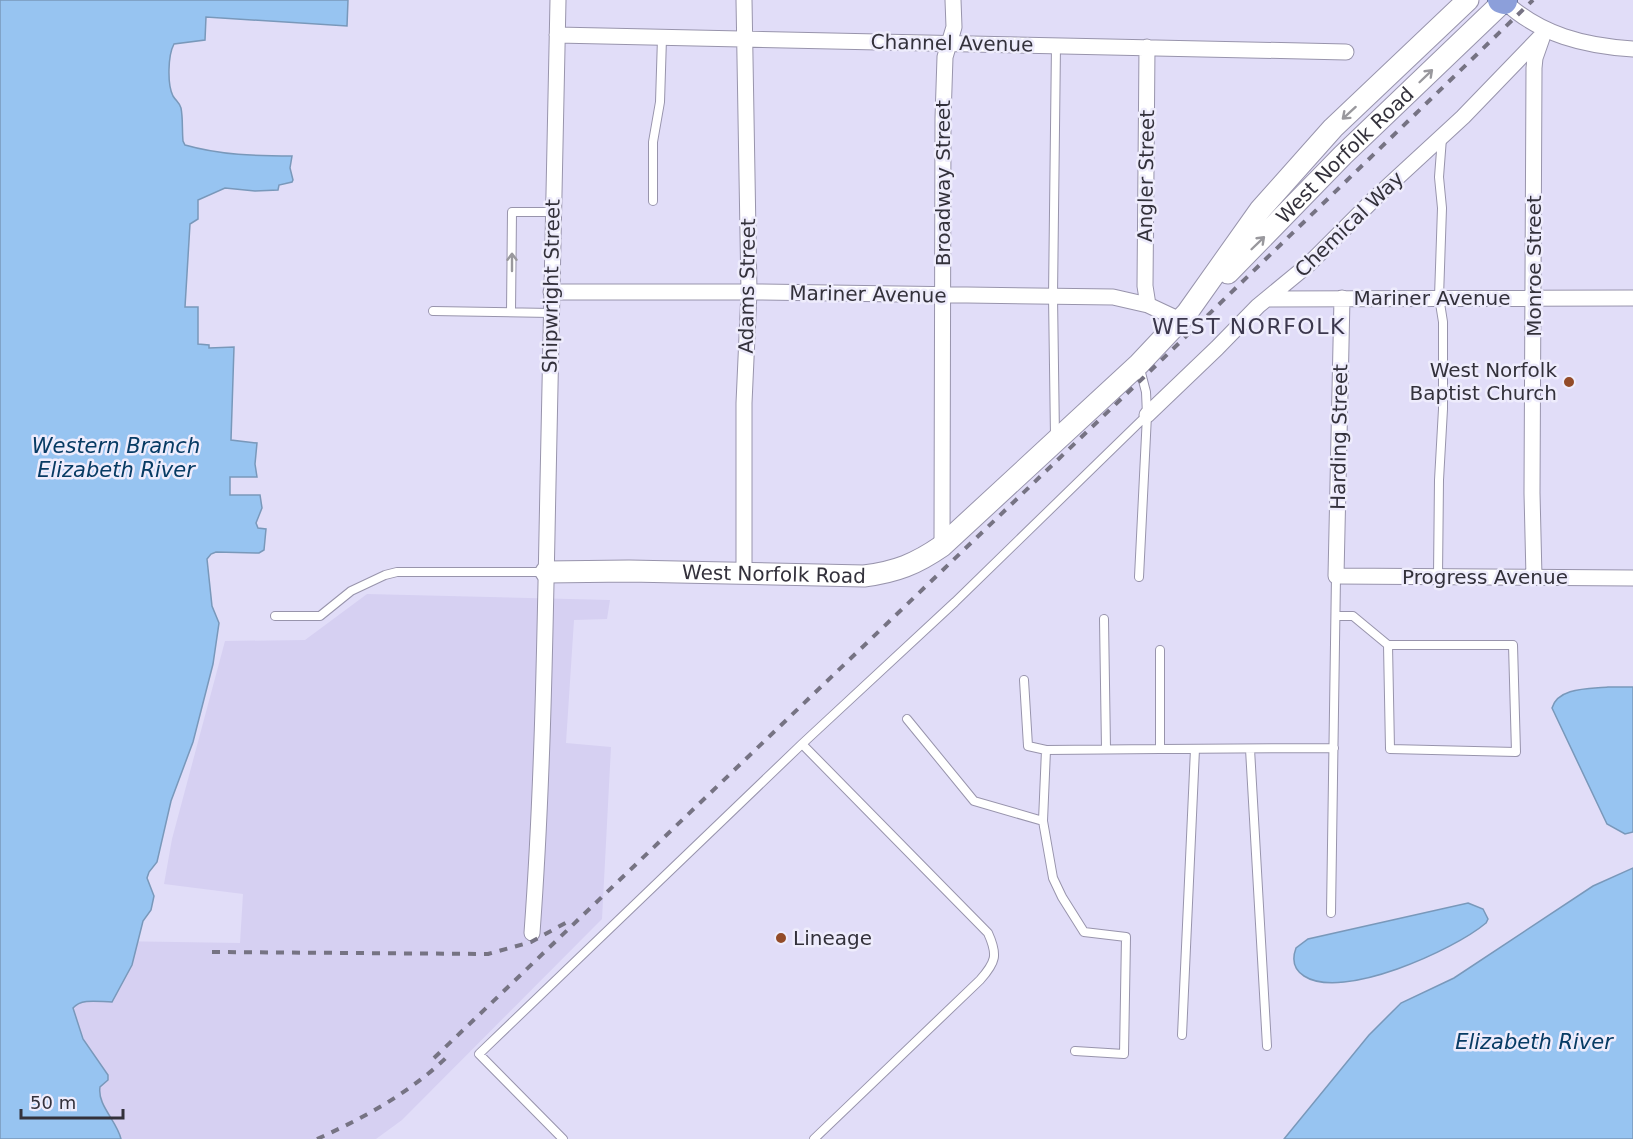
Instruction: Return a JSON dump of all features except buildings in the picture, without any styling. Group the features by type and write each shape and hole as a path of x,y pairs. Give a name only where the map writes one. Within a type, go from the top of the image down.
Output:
{"street":[{"name":"Shipwright Street","path":"532,933 537,858 546,572 558,0"},
{"name":"Adams Street","path":"744,0 749,292 744,403 744,573"},
{"name":"Broadway Street","path":"942,546 943,118 945,57 954,27 953,0"},
{"name":"West Norfolk Road","path":"1184,317 1260,210 1333,128 1468,0"},
{"name":"West Norfolk Road","path":"546,572 629,571 864,576 889,573 910,566 942,546 1139,364 1343,155 1503,0"},
{"path":"1503,0 1518,14 1547,30 1598,46 1633,49"},
{"name":"Chemical Way","path":"1147,415 1267,299 1309,264 1373,200 1442,137 1547,30"},
{"name":"Monroe Street","path":"1534,577 1532,482 1534,68 1539,44 1547,30"},
{"name":"Channel Avenue","path":"557,35 1346,52"},
{"name":"Angler Street","path":"1147,47 1145,286 1148,305"},
{"name":"Mariner Avenue","path":"551,292 1113,297 1184,317"},
{"name":"Harding Street","path":"1336,576 1342,298"},
{"name":"Mariner Avenue","path":"1267,299 1633,298"},
{"name":"Progress Avenue","path":"1336,576 1633,578"}],"lane":[{"path":"653,201 653,142 660,102 662,38"},
{"path":"1055,442 1053,296 1056,45"},
{"path":"1438,576 1439,480 1443,409 1443,322 1439,297 1442,208 1439,177 1442,137"},
{"path":"512,312 512,212 552,212"},
{"path":"433,310 551,313"},
{"path":"1139,364 1146,392 1147,415 1139,577"},
{"path":"563,1139 479,1054 802,744 955,602 1147,415"},
{"name":"West Norfolk Road","path":"275,616 320,616 351,591 385,574 397,572 546,572"},
{"path":"1331,913 1336,576"},
{"path":"1336,616 1353,616 1388,645 1513,645 1516,752 1390,749 1388,645"},
{"path":"1104,619 1106,749"},
{"path":"1160,650 1160,749"},
{"path":"1024,680 1028,746 1046,750 1334,748"},
{"path":"907,719 974,801 1043,820"},
{"path":"802,744 988,933 995,957 990,969 980,980 814,1139"},
{"path":"1182,1035 1195,748"},
{"path":"1250,748 1267,1046"},
{"path":"1046,750 1043,820 1053,878 1084,932 1126,937 1124,1054 1075,1051"}],"shaded area":[{"path":"367,594 610,600 607,619 574,620 566,743 611,747 602,919 402,1120 376,1139 0,1139 47,940 240,943 243,894 164,884 172,839 225,641 305,640"}],"water":[{"name":"Western Branch Elizabeth River","path":"0,0 348,0 347,26 206,17 205,40 174,44 170,55 171,91 181,108 185,145 225,153 292,156 290,168 293,180 279,185 278,190 255,191 225,188 198,200 198,219 190,224 185,307 198,307 198,344 209,345 209,348 234,347 231,440 257,443 255,464 257,477 230,477 230,495 260,495 262,508 256,523 258,528 266,529 264,550 259,553 216,552 207,559 212,606 219,623 213,664 193,742 171,801 157,862 147,878 154,896 151,910 143,921 132,965 112,1002 86,1002 73,1008 83,1039 108,1075 108,1080 100,1087 101,1100 121,1139 0,1139"},
{"path":"1633,687 1633,832 1625,834 1607,824 1552,708 1561,696 1576,690"},
{"name":"Elizabeth River","path":"1633,868 1633,1139 1284,1139 1369,1035 1401,1003 1454,978 1593,886"},
{"path":"1468,903 1483,909 1488,919 1486,923 1449,946 1397,969 1344,982 1321,982 1304,976 1296,967 1294,956 1296,948 1308,939"}],"railway":[{"path":"434,1058 1143,378 1533,0"},
{"path":"212,952 488,954 531,942 569,921"},
{"path":"317,1139 403,1093 448,1056"}],"place":[{"name":"West Norfolk Baptist Church","path":"1569,382"},
{"name":"Lineage","path":"781,938"}],"district":[{"name":"WEST NORFOLK","path":"1249,326"}]}
